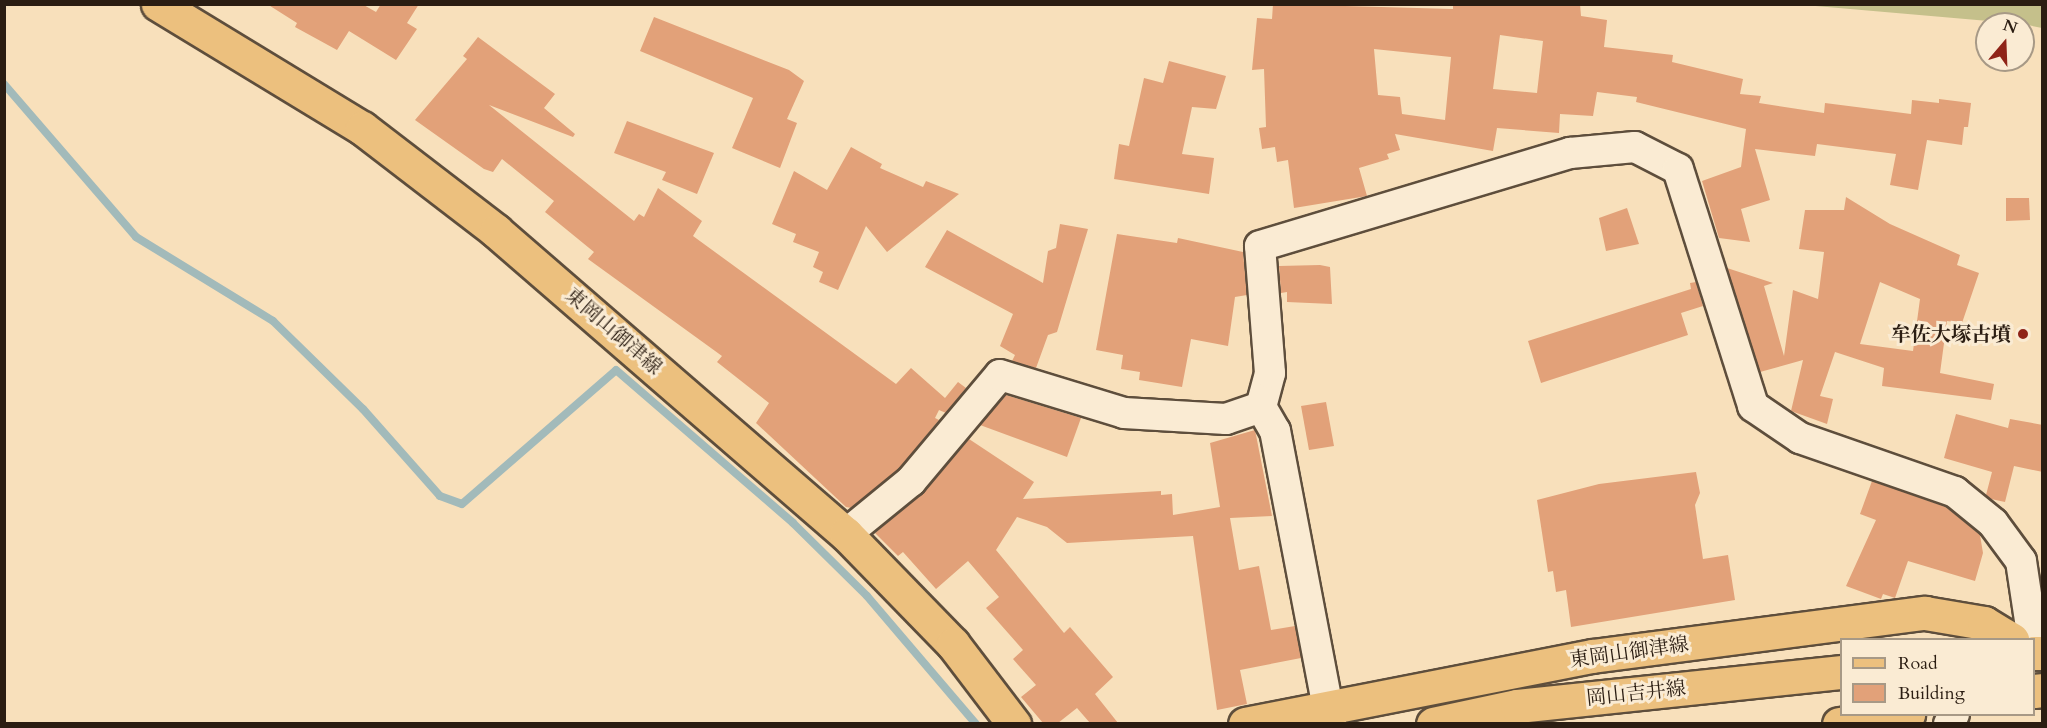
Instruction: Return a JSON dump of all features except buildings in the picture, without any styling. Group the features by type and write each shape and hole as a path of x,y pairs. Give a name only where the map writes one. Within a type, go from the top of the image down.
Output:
{"main road":[{"name":"東岡山御津線","path":"158,4 362,128 496,231 846,534 953,644 1014,723"},
{"name":"東岡山御津線","path":"1245,723 1329,715 1592,656 1925,613 1984,623 2013,638"},
{"name":"岡山吉井線","path":"1433,723 1517,706 1840,672"},
{"path":"1839,723 1893,716"}],"street":[{"path":"1329,715 1275,431 1261,407 1270,373 1260,246 1570,153 1635,147 1678,169 1753,406 1800,438 1955,492 1994,523 2020,561 2031,638"},
{"path":"846,534 911,481 1000,375 1124,414 1226,418 1261,407"}],"shaded area":[{"path":"1804,5 2042,5 2042,28 2035,27 2035,12 1975,12 1975,20"}],"waterway":[{"path":"4,84 136,237 273,321 363,409 440,496 462,504 616,370 793,523 867,596 976,724"}],"place":[{"name":"牟佐大塚古墳","path":"2023,334"}]}
